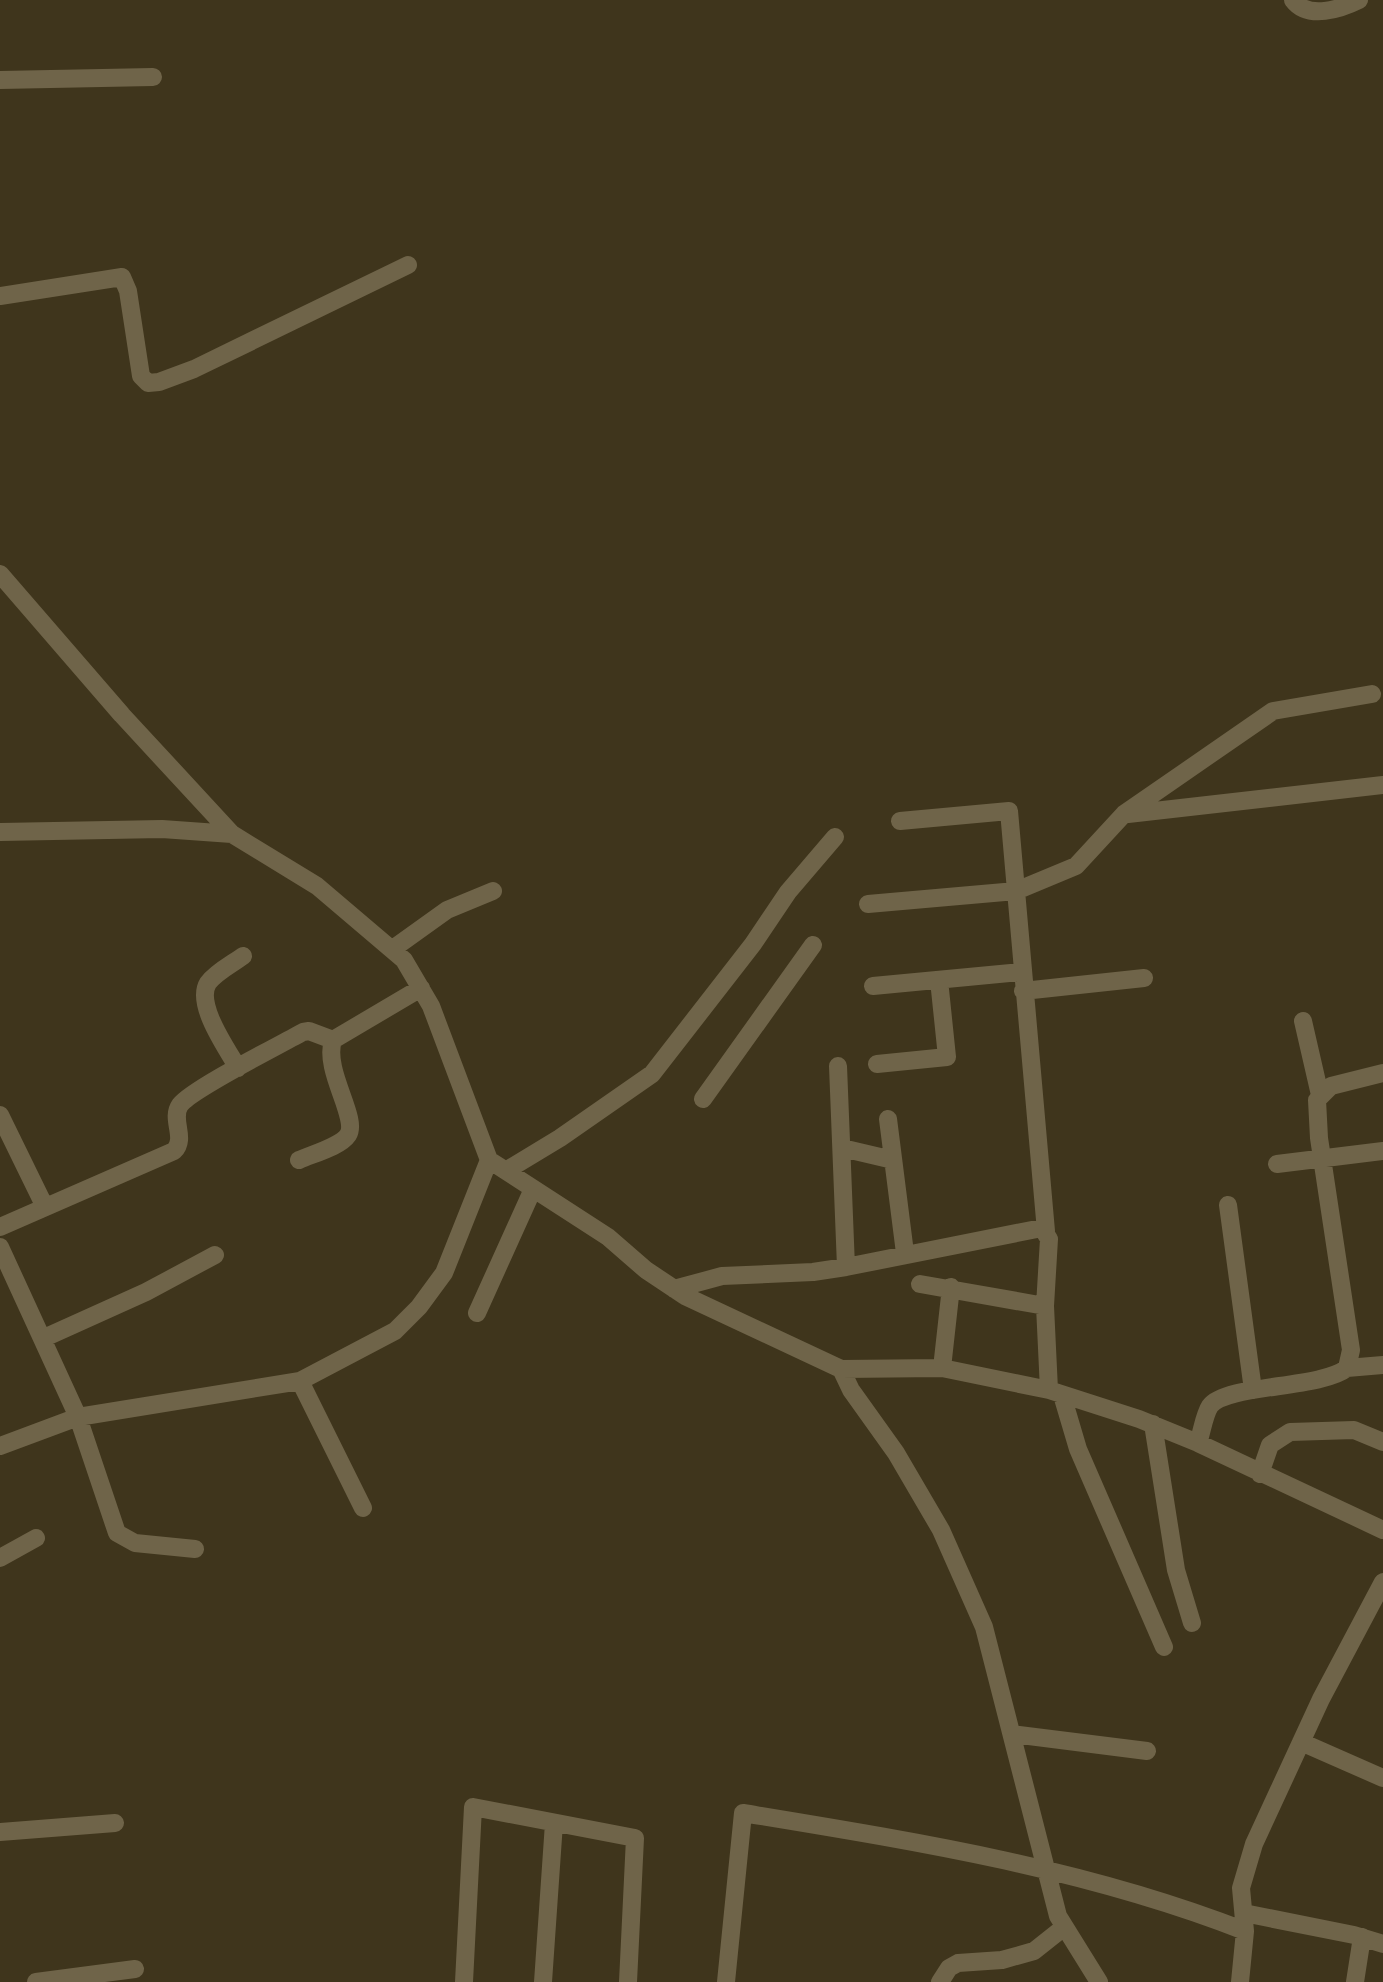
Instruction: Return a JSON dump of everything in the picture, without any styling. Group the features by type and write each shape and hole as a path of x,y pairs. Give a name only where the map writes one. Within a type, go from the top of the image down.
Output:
{"street":[{"path":"1293,0 1297,5 1314,10 1333,10 1359,0"},
{"path":"0,80 152,77"},
{"path":"0,296 111,276 122,277 128,291 141,376 148,383 159,382 194,369 408,265"},
{"path":"0,574 121,715 232,834 317,886 394,948 431,1006 489,1160 608,1237 674,1289 841,1369 942,1368 1056,1392 1153,1424 1260,1474 1381,1522"},
{"path":"868,904 1016,891 1076,866 1124,814 1273,711 1372,694"},
{"path":"1124,814 1383,785"},
{"path":"900,821 1009,811 1049,1272 1045,1306 1056,1392 1164,1647"},
{"path":"0,832 162,829 232,834"},
{"path":"507,1170 570,1131 652,1074 753,944 788,892 835,837"},
{"path":"394,948 447,910 493,891"},
{"path":"703,1099 813,945"},
{"path":"238,1068 209,1015 205,990 210,980 243,956"},
{"path":"873,986 939,980 1144,978"},
{"path":"877,1064 947,1057 939,980"},
{"path":"333,1040 421,988"},
{"path":"1303,1021 1320,1095 1317,1105 1323,1160 1351,1350 1347,1368"},
{"path":"0,1227 44,1205 174,1151 180,1139 177,1116 183,1102 238,1068 303,1032 309,1031 333,1040"},
{"path":"299,1160 348,1136 348,1113 330,1062 333,1040"},
{"path":"838,1066 846,1267"},
{"path":"1320,1095 1331,1086 1383,1073"},
{"path":"0,1115 44,1205"},
{"path":"888,1119 905,1254"},
{"path":"842,1148 893,1160"},
{"path":"1277,1164 1383,1151"},
{"path":"0,1446 78,1417 300,1381 395,1331 419,1307 444,1273 477,1184 489,1160"},
{"path":"477,1313 533,1189"},
{"path":"1228,1205 1253,1390"},
{"path":"674,1289 722,1276 813,1272 1038,1228 1046,1231"},
{"path":"0,1247 78,1417 117,1533 135,1543 195,1549"},
{"path":"44,1338 146,1292 215,1255"},
{"path":"919,1284 951,1287 1045,1306"},
{"path":"942,1368 951,1287"},
{"path":"1198,1443 1212,1404 1253,1390 1327,1378 1347,1368 1383,1364"},
{"path":"841,1369 851,1390 896,1452 941,1530 984,1627 1044,1868 1063,1928 1099,1982"},
{"path":"300,1381 363,1508"},
{"path":"1153,1424 1176,1570 1192,1623"},
{"path":"1260,1474 1270,1446 1290,1432 1354,1430 1383,1442"},
{"path":"0,1558 36,1538"},
{"path":"1240,1982 1244,1922 1241,1888 1254,1844 1301,1742 1383,1582"},
{"path":"1012,1734 1147,1751"},
{"path":"1301,1742 1383,1778"},
{"path":"464,1982 473,1807 635,1838 628,1982"},
{"path":"726,1982 743,1813 937,1845 1044,1868 1197,1912 1244,1922 1362,1937 1383,1944"},
{"path":"0,1832 115,1823"},
{"path":"543,1982 554,1823"},
{"path":"940,1982 949,1968 958,1963 1002,1960 1034,1951 1063,1928"},
{"path":"1355,1982 1362,1937"},
{"path":"36,1982 135,1969"}]}
